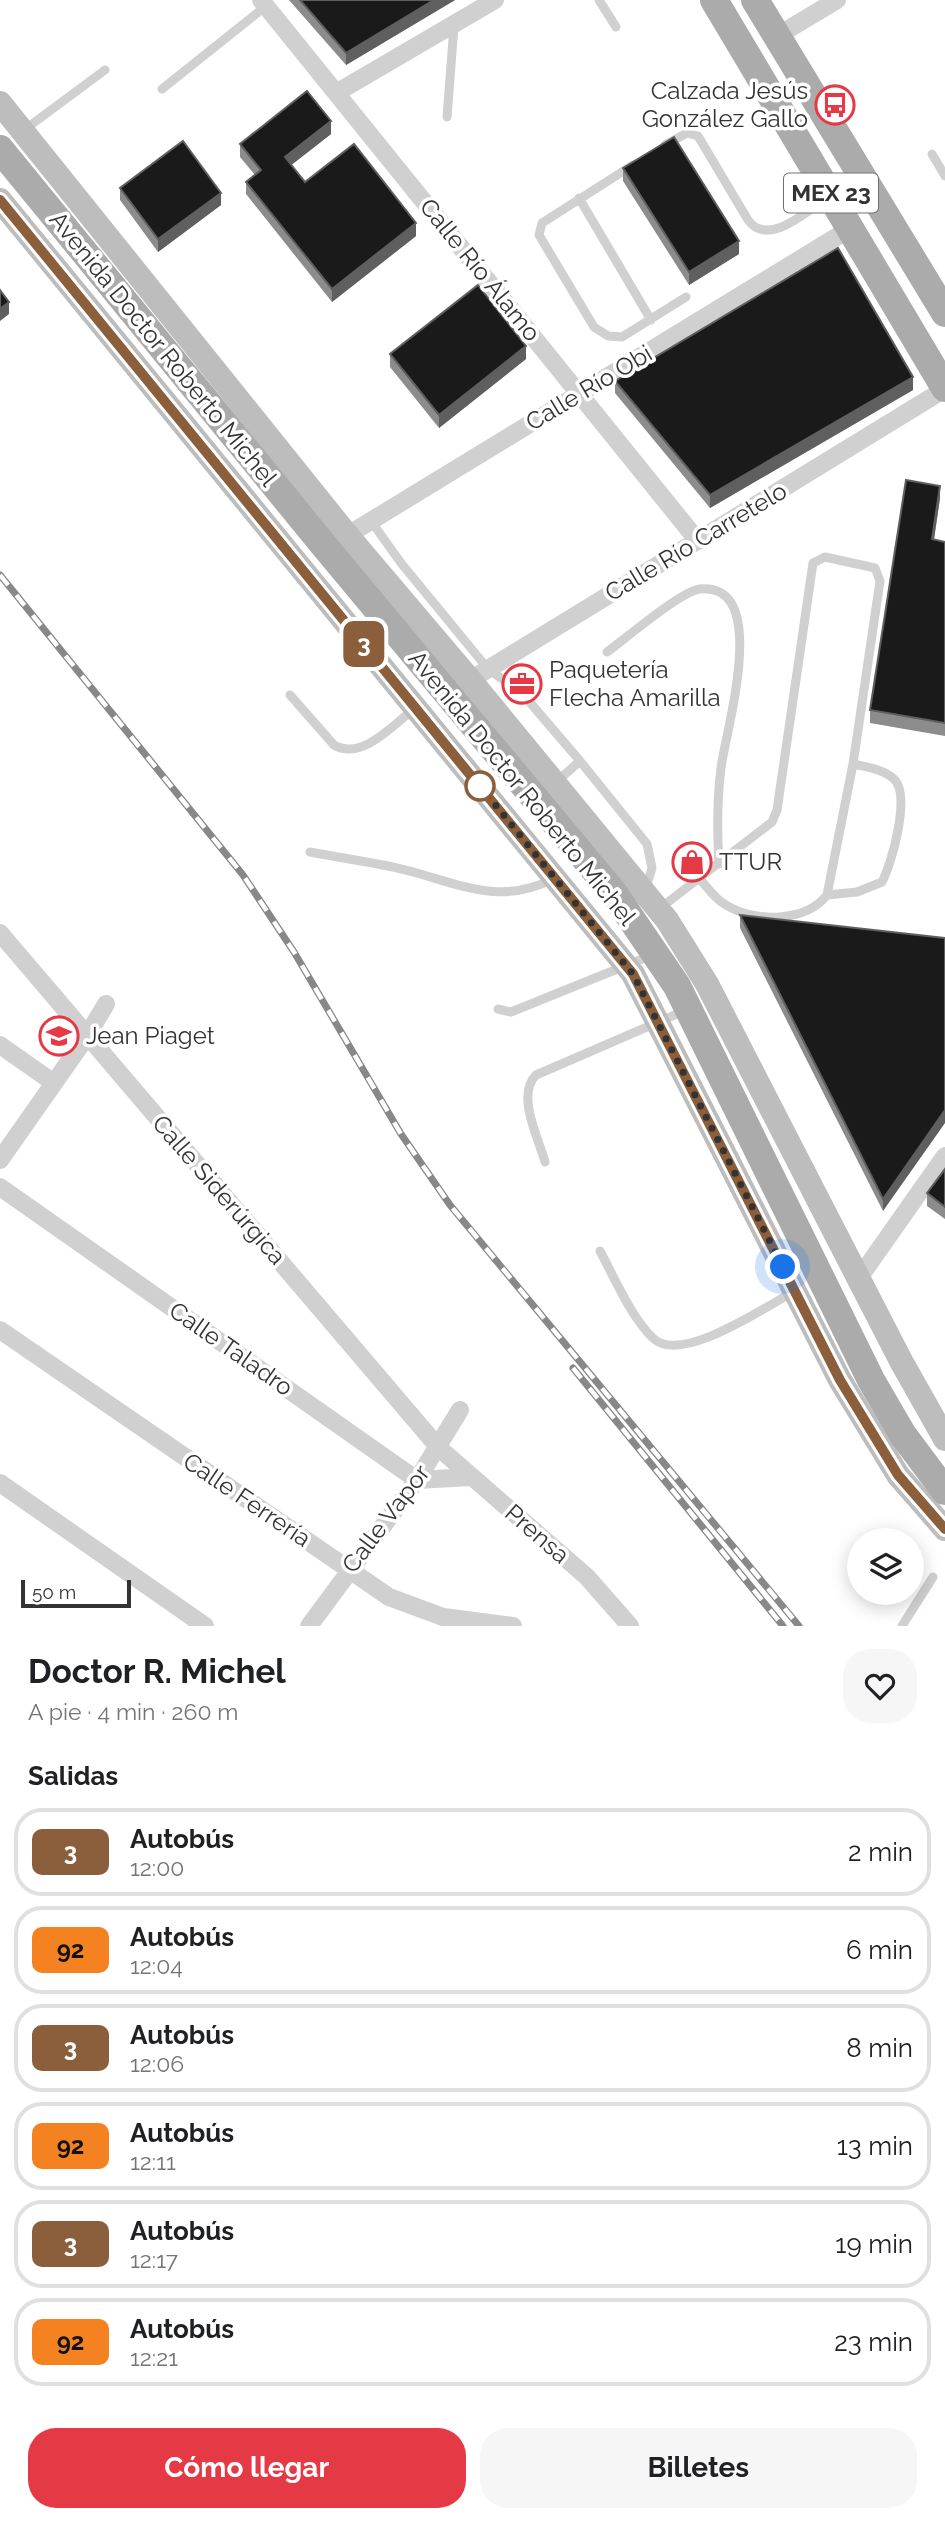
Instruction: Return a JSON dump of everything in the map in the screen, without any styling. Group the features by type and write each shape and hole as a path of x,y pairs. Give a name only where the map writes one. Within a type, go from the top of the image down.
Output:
{"main road":[{"name":"MEX 23","path":"714,0 945,389"},
{"name":"MEX 23","path":"759,2 945,313"},
{"name":"Avenida Doctor Roberto Michel","path":"0,103 337,542"},
{"name":"Avenida Doctor Roberto Michel","path":"0,149 337,542 469,681 651,901 707,984 901,1361 945,1438"},
{"name":"Avenida Doctor Roberto Michel","path":"0,200 626,966 659,1022 795,1292 873,1437 898,1475 945,1529"},
{"path":"895,301 900,239"},
{"name":"Avenida Doctor Roberto Michel","path":"469,681 655,954 688,1009 872,1380 903,1435 945,1491"}],"street":[{"path":"336,93 495,0"},
{"path":"777,36 837,0"},
{"name":"Calle Río Álamo","path":"263,3 698,541"},
{"name":"Calle Río Obi","path":"337,542 851,228"},
{"name":"Calle Río Carretelo","path":"469,681 945,389"},
{"name":"Calle Siderúrgica","path":"0,933 439,1448"},
{"path":"0,1160 87,1036 106,1004"},
{"path":"0,1045 54,1083"},
{"path":"859,1279 945,1156"},
{"name":"Calle Taladro","path":"0,1187 417,1480"},
{"name":"Calle Ferrería","path":"0,1330 389,1597 443,1617 513,1626"},
{"name":"Calle Vapor","path":"309,1626 417,1480 460,1410"},
{"name":"Prensa","path":"439,1448 587,1577 630,1626"},
{"path":"417,1480 471,1477"},
{"path":"0,1483 205,1626"}],"lane":[{"path":"598,0 616,27"},
{"path":"162,89 263,3"},
{"path":"447,117 454,24"},
{"path":"23,131 105,71"},
{"path":"658,149 687,133 698,136 748,220 754,228 763,232 774,231 832,195"},
{"path":"932,154 945,176"},
{"path":"648,156 542,223 538,235 594,327 608,336 622,337 686,297"},
{"path":"579,198 651,320"},
{"path":"371,521 401,563 469,681 521,692 647,844 652,868 651,901 699,878 766,830 777,810 812,567 820,557 871,565 880,576 853,764 827,895 811,910 791,915 762,915 728,906 699,878"},
{"path":"607,652 684,596 698,589 714,591 728,600 738,619 741,653 716,804 719,864"},
{"path":"290,695 334,745 343,750 358,750 416,708"},
{"path":"554,784 580,761"},
{"path":"827,895 857,892 882,882 892,864 902,791 895,779 884,772 853,764"},
{"path":"310,852 416,872 453,885 497,892 532,889 555,877"},
{"path":"498,1009 511,1012 655,954"},
{"path":"545,1162 528,1100 529,1082 536,1074 688,1009"},
{"path":"600,1251 636,1313 654,1339 665,1345 680,1347 723,1330 795,1292"},
{"path":"902,1626 933,1577"}],"building":[{"path":"300,0 434,0 346,53"},
{"path":"307,91 331,121 285,157 305,182 354,144 416,223 332,289 246,182 261,170 240,144"},
{"path":"674,137 739,241 689,272 623,168"},
{"path":"183,141 221,193 158,239 120,188"},
{"path":"838,248 913,377 710,495 615,381"},
{"path":"478,285 526,346 439,415 390,354"},
{"path":"0,290 9,302 0,309"},
{"path":"906,480 940,486 932,539 945,542 945,723 870,710"},
{"path":"740,915 945,938 945,1110 883,1199"},
{"path":"945,1169 945,1207 927,1193"}],"railway":[{"path":"0,575 243,875 294,952 401,1134 450,1205 799,1626"},
{"path":"573,1368 783,1626"}],"bus line":[{"name":"3","path":"0,200 633,974 840,1380 898,1475 945,1529"}],"place":[{"name":"Calzada Jesús González Gallo","path":"835,105"},
{"name":"Paquetería Flecha Amarilla","path":"522,684"},
{"name":"TTUR","path":"692,862"},
{"name":"Jean Piaget","path":"59,1036"}],"route":[{"path":"480,786 633,974 783,1267"}]}
